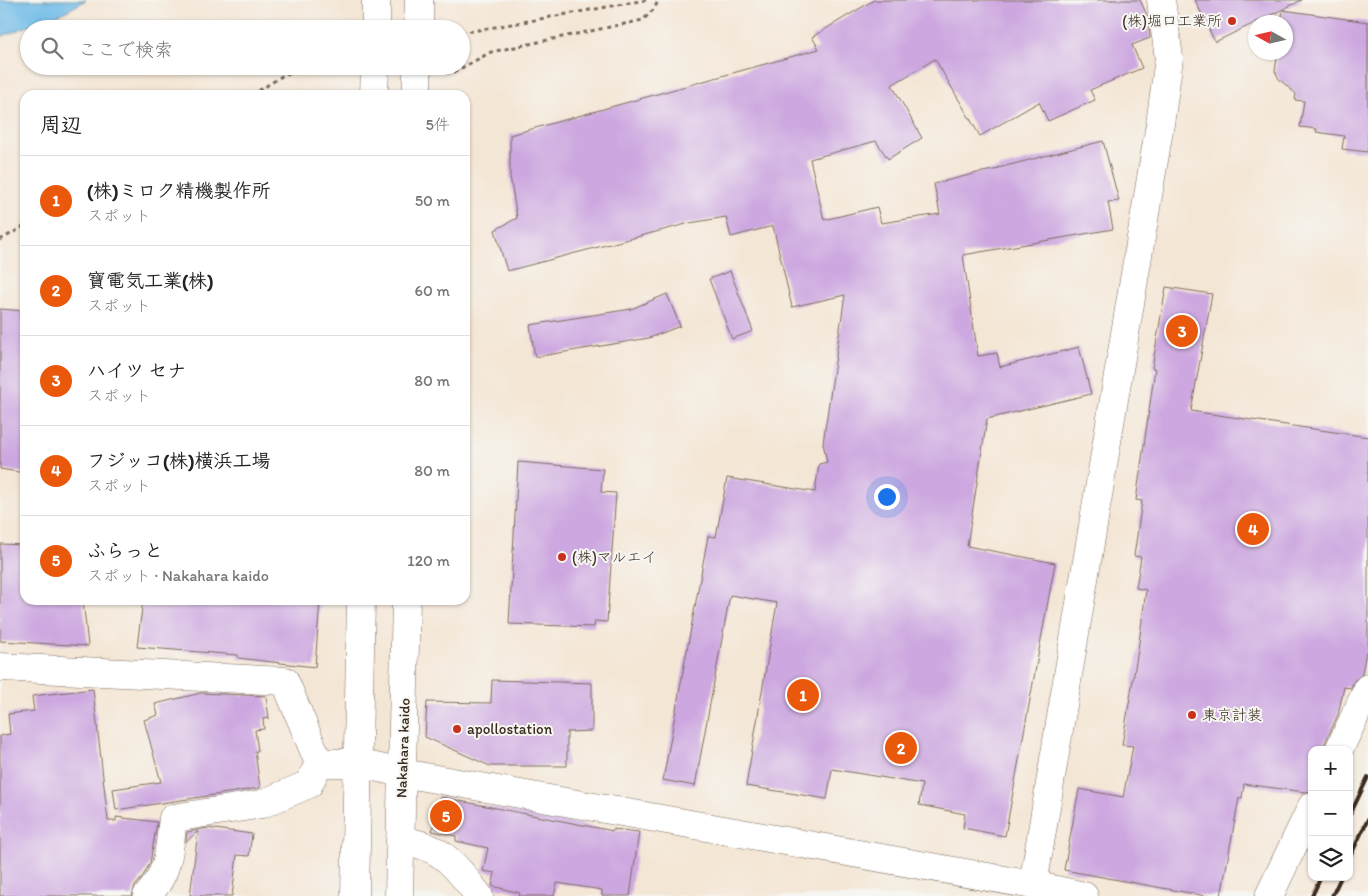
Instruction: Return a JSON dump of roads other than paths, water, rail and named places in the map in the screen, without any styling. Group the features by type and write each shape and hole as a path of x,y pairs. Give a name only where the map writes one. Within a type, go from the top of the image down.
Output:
{"street":[{"path":"376,0 376,20"},
{"path":"419,0 419,20"},
{"path":"1033,885 1161,115 1169,58 1161,0"},
{"path":"374,90 375,75"},
{"path":"417,90 418,75"},
{"path":"1133,122 1161,115"},
{"path":"355,896 362,605"},
{"name":"Nakahara kaido","path":"399,896 406,605"},
{"path":"0,667 285,682 319,763 309,784 262,804 173,818 168,863 156,887 147,896"},
{"path":"1340,746 1368,688"},
{"path":"319,763 357,763 402,773 1033,885 1084,896"},
{"path":"1269,896 1308,814"},
{"path":"400,841 412,842 436,850 457,867 479,896"}],"water":[{"path":"0,0 86,0 67,11 44,20 20,20 20,29 0,37"}],"railway":[{"path":"1353,809 1368,777"},
{"path":"1353,851 1368,819"},
{"path":"1312,896 1319,881"},
{"path":"1332,896 1339,881"}],"place":[{"name":"(株)堀口工業所","path":"1232,21"},
{"name":"ハイツ セナ","path":"1182,331"},
{"name":"フジッコ(株)横浜工場","path":"1253,529"},
{"name":"(株)マルエイ","path":"562,557"},
{"name":"(株)ミロク精機製作所","path":"803,695"},
{"name":"東京計装","path":"1192,715"},
{"name":"apollostation","path":"457,729"},
{"name":"寶電気工業(株)","path":"901,748"},
{"name":"ふらっと","path":"446,816"}]}
